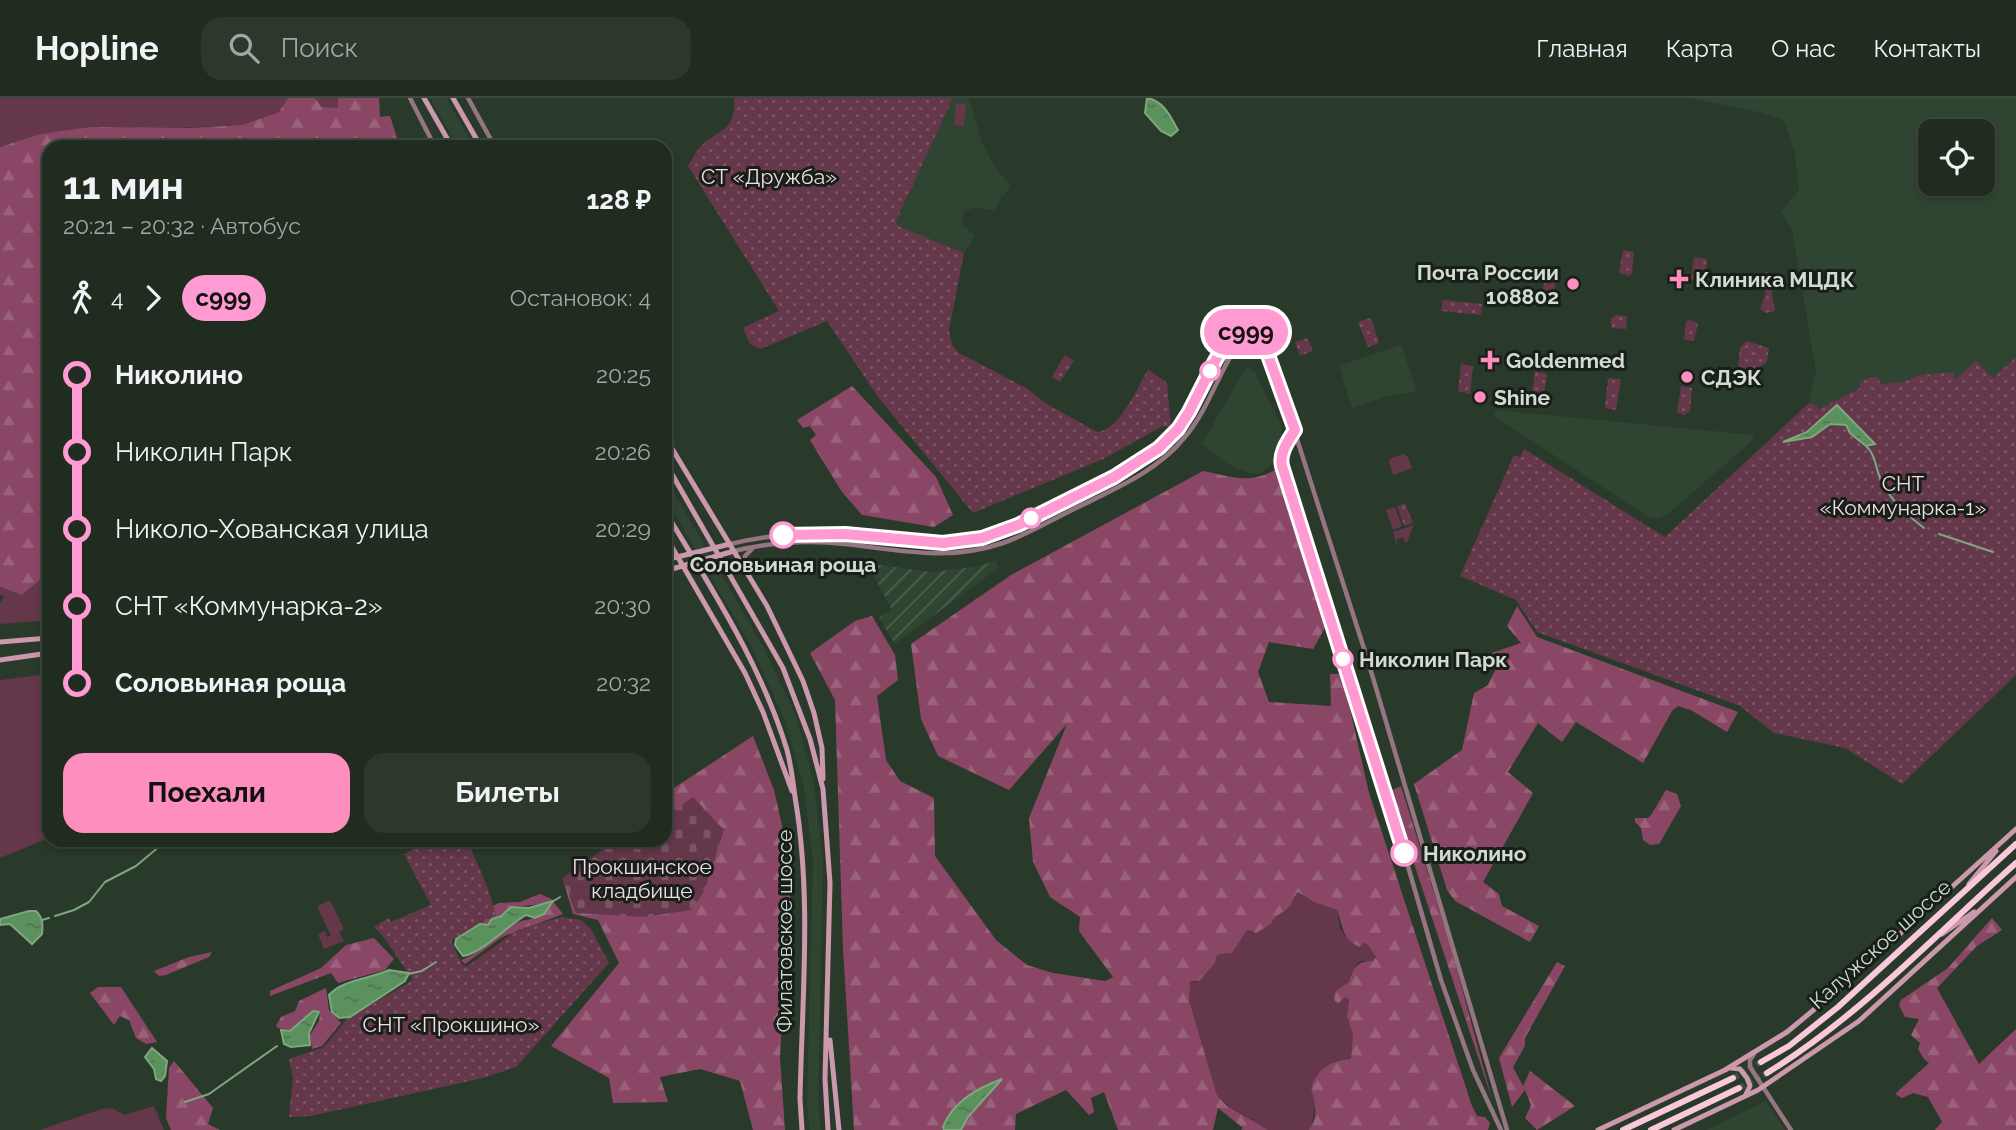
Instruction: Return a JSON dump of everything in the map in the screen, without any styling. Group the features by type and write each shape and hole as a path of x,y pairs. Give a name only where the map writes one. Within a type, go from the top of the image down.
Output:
{"highway":[{"name":"Калужское шоссе","path":"1761,1062 1789,1046 1829,1015 2016,845"},
{"name":"Калужское шоссе","path":"1767,1073 1830,1030 2016,863"},
{"path":"1623,1130 1733,1078"},
{"path":"1651,1130 1739,1088"}],"main road":[{"path":"424,98 448,140"},
{"path":"453,98 477,140"},
{"path":"672,449 767,606 807,692 821,748 823,789"},
{"name":"Филатовское шоссе","path":"672,474 783,668 810,739 823,789 830,883 828,1023"},
{"name":"Филатовское шоссе","path":"672,522 723,608 769,697 788,754 803,850 800,1099 802,1130"},
{"path":"672,557 730,544"},
{"path":"672,547 745,673 763,712 796,800"},
{"path":"672,569 734,551"},
{"path":"0,642 42,639"},
{"path":"0,660 42,654"},
{"path":"1598,1130 1725,1070 1816,1009 2016,829"},
{"path":"1959,897 2006,838"},
{"path":"1674,1130 1762,1088 1859,1021 2016,877"},
{"path":"1926,946 1991,900"},
{"path":"828,1023 825,1079 828,1130"},
{"path":"828,1023 839,1130"},
{"path":"1725,1070 1738,1068 1745,1074 1750,1086 1742,1098"}],"street":[{"path":"410,98 431,140"},
{"path":"468,98 491,140"},
{"path":"730,544 765,537 814,533 943,543 982,538 1018,525 1114,477 1159,448 1178,429 1189,412 1237,325 1268,355 1295,430 1375,683 1507,1130"},
{"path":"734,551 815,541 914,552 952,553 985,548 1022,535 1139,476 1167,456 1187,436 1200,417 1231,354 1246,332"},
{"path":"1295,430 1285,445 1280,460 1392,812 1441,980 1473,1070 1501,1130"},
{"path":"744,568 745,556 755,547"},
{"path":"1760,1049 1749,1064 1791,1130"}],"shaded area":[{"path":"430,98 446,98 470,140 454,140"},
{"path":"953,98 969,98 982,143 1010,186 1004,195 1000,196 994,211 976,207 963,212 962,225 975,236 964,253 898,226 896,221"},
{"path":"1690,98 2016,98 2016,357 1993,378 1955,381 1954,373 1920,375 1903,382 1880,384 1879,378 1819,409 1809,403 1816,371 1792,229 1781,211 1799,190 1795,154 1784,120"},
{"path":"1401,345 1416,388 1415,392 1388,396 1352,408 1339,366"},
{"path":"1246,367 1254,371 1281,425 1281,443 1273,463 1260,473 1251,474 1226,463 1202,444"},
{"path":"1495,410 1753,435 1753,440 1669,513 1659,518 1650,518 1494,416"},
{"path":"672,489 762,645 796,716 814,784 823,860 818,1104 821,1130 810,1130 807,1104 813,862 804,788 785,721 754,651 672,509"},
{"path":"995,561 998,568 895,644 879,618 892,610 867,563 931,572 975,567"},
{"path":"1766,1101 1785,1130 1707,1130"}],"green space":[{"path":"0,98 288,98 279,112 242,125 40,134 0,147"},
{"path":"288,98 315,98 322,107 338,108 338,98 379,98 380,117 390,116 398,140 42,140 42,578 22,595 0,587 0,147 40,134 91,127 188,128 242,125 279,112"},
{"path":"315,98 338,98 339,109 322,107"},
{"name":"СТ «Дружба»","path":"734,98 953,98 896,221 898,226 964,253 949,330 952,345 959,353 1028,389 1045,403 1097,432 1113,424 1121,416 1148,369 1167,383 1171,428 1163,426 1103,459 973,513 878,397 827,321 760,349 750,344 743,328 779,311 688,166 701,146 729,123 734,109"},
{"path":"956,103 966,104 964,126 954,125"},
{"path":"1623,250 1634,252 1632,273 1629,276 1619,273"},
{"path":"1694,257 1707,259 1705,279 1701,282 1691,279"},
{"path":"1765,272 1768,272 1775,311 1766,313 1760,309 1766,293 1763,281"},
{"path":"1545,274 1557,275 1554,292 1543,290"},
{"path":"1443,300 1482,304 1481,315 1441,311"},
{"path":"1616,315 1627,316 1626,329 1611,328 1611,319"},
{"path":"1371,318 1379,343 1368,347 1358,322"},
{"path":"1689,320 1698,323 1694,341 1684,338 1686,322"},
{"path":"1308,338 1313,351 1300,356 1295,342"},
{"path":"1746,341 1769,348 1767,362 1756,370 1743,370 1738,365 1740,348"},
{"path":"1065,355 1074,361 1060,382 1052,377"},
{"name":"СНТ «Коммунарка-1»","path":"2016,357 2016,675 1902,784 1845,748 1774,733 1740,706 1537,632 1516,600 1460,576 1514,455 1520,457 1524,449 1665,537 1809,403 1819,409 1860,388 1860,382 1871,377 1879,378 1880,384 1903,382 1920,375 1954,372 1955,380 1976,361 1993,378"},
{"path":"1461,364 1473,366 1470,394 1458,391"},
{"path":"1535,371 1547,374 1543,402 1531,400"},
{"path":"1608,378 1621,379 1616,410 1605,408"},
{"path":"852,386 936,477 953,515 934,527 862,515 842,492 810,440 816,435 810,426 803,428 797,420"},
{"path":"1681,386 1692,388 1690,411 1684,415 1677,412"},
{"path":"1404,454 1412,468 1393,475 1389,462 1391,458"},
{"path":"1278,468 1301,535 1326,626 1313,649 1269,642 1258,672 1269,702 1331,706 1330,674 1342,674 1369,793 1472,1106 1477,1116 1485,1117 1490,1123 1488,1130 1309,1130 1315,1115 1311,1088 1317,1075 1332,1063 1351,1059 1353,1035 1347,1016 1349,1000 1346,997 1338,1003 1335,1001 1335,994 1349,982 1357,966 1373,961 1376,957 1368,945 1364,943 1360,947 1350,941 1337,910 1314,902 1298,892 1289,907 1271,924 1256,933 1247,930 1232,953 1217,955 1215,963 1199,981 1190,981 1189,1000 1217,1095 1226,1105 1268,1130 1241,1130 1243,1128 1218,1108 1213,1130 1118,1130 1104,1092 1091,1098 1094,1112 1089,1115 1066,1090 1016,1114 1015,1130 854,1130 843,948 835,700 810,653 855,621 872,616 895,655 898,680 877,696 886,760 900,781 934,798 935,856 996,940 1027,965 1053,973 1105,981 1113,977 1079,931 1080,917 1050,897 1033,862 1029,818 1067,724 1009,790 938,756 921,719 911,644 1011,575 1203,471 1250,478"},
{"path":"1405,503 1413,523 1404,526 1397,506"},
{"path":"1395,507 1402,526 1393,530 1386,510"},
{"path":"1414,525 1407,542 1405,543 1403,537 1397,539 1397,546 1393,532"},
{"path":"42,578 42,621 0,624 0,603 4,597 0,594 0,587 22,595"},
{"path":"1517,606 1537,637 1738,712 1727,732 1691,710 1678,706 1672,711 1643,763 1576,722 1562,742 1538,723 1508,772 1533,793 1483,882 1499,894 1502,906 1539,926 1530,942 1455,901 1447,890 1414,784 1462,750 1474,693 1488,685 1497,666 1486,655 1521,643 1507,626"},
{"path":"42,675 42,841 0,858 0,680"},
{"path":"753,736 774,790 783,830 791,906 787,1004 782,1021 780,1057 785,1130 753,1130 740,1081 700,1069 660,1077 668,1102 613,1103 609,1078 551,1046 619,963 598,920 573,914 564,883 574,874 646,847 672,847 672,789"},
{"path":"1401,786 1451,948 1492,1099 1390,791"},
{"path":"1666,790 1677,794 1681,806 1659,844 1650,845 1643,840 1641,828 1635,818 1648,818"},
{"name":"Прокшинское кладбище","path":"693,797 724,830 704,892 691,910 644,917 576,913 562,878 607,847 672,847 672,811"},
{"name":"СНТ «Прокшино»","path":"417,847 470,847 496,915 451,941 466,967 519,929 562,917 581,920 591,929 609,963 516,1067 483,1078 311,1116 289,1117 293,1078 289,1059 324,1047 347,1019 413,980 374,927 388,918 391,922 431,905 404,854"},
{"path":"1298,892 1310,900 1337,910 1340,928 1345,936 1368,945 1376,957 1373,961 1361,961 1357,964 1349,982 1337,989 1335,1001 1338,1003 1346,996 1349,1000 1348,1020 1353,1035 1351,1059 1326,1066 1317,1075 1311,1087 1315,1103 1312,1127 1310,1130 1268,1130 1226,1104 1217,1095 1189,1000 1188,984 1190,981 1196,982 1215,963 1217,955 1228,954 1247,930 1253,933 1291,904 1293,896"},
{"path":"540,894 551,899 563,914 502,937 465,964 461,960 477,952 513,924 545,914 542,904 510,907 492,918 488,925 479,923 484,910 499,903 520,902"},
{"path":"330,900 344,929 339,932 344,941 324,949 318,934 325,931 327,937 331,936 317,906"},
{"path":"1992,918 2002,930 1977,946 1937,988 1979,1064 2016,1029 2016,1130 1935,1130 1942,1122 1928,1097 1913,1093 1902,1098 1895,1094 1929,1063 1918,1049 1920,1043 1911,1035 1919,1019 1905,1017 1899,1005 1901,1000 1948,968"},
{"path":"374,938 394,959 385,970 338,983 331,973 270,996 270,991 321,968 346,945"},
{"path":"212,952 209,957 166,975 159,976 154,971 189,957"},
{"path":"1557,962 1565,966 1525,1038 1525,1046 1513,1067 1523,1086 1530,1071 1575,1106 1537,1130 1525,1118 1531,1105 1525,1090 1512,1107 1499,1058"},
{"path":"98,987 121,987 157,1042 146,1044 136,1038 129,1020 120,1016 114,1025 90,993"},
{"path":"326,988 329,1010 341,1023 322,1046 312,1049 310,1035 319,1021 320,1012 313,1010 290,1030 276,1026 281,1017 295,1011 299,1001"},
{"path":"174,1061 213,1108 208,1124 220,1130 171,1130 166,1118 169,1068"},
{"path":"154,1106 164,1130 39,1130 105,1108 114,1109 124,1115"}],"water":[{"path":"1147,98 1158,102 1169,115 1178,130 1171,136 1161,131 1145,113"},
{"path":"1837,405 1875,444 1866,446 1850,433 1846,425 1830,424 1812,437 1783,442 1807,432"},
{"path":"553,901 544,914 535,918 526,915 470,954 463,956 455,945 456,939 480,924 488,925 492,919 501,916 511,907 529,908"},
{"path":"36,911 42,925 42,934 32,944 10,924 0,925 0,919"},
{"path":"389,970 409,973 405,981 350,1017 339,1018 332,1012 329,995 335,990"},
{"path":"313,1011 319,1012 309,1033 310,1045 291,1047 284,1044 281,1030 290,1031"},
{"path":"152,1048 167,1061 165,1076 161,1081 156,1079 154,1069 145,1057"},
{"path":"1002,1079 968,1117 961,1130 944,1130 947,1118 960,1103 975,1091"}],"waterway":[{"path":"1866,446 1890,496 1924,528"},
{"path":"1939,534 1993,552"},
{"path":"55,916 89,902 105,882 136,866 159,847"},
{"path":"552,902 560,897"},
{"path":"42,920 49,918"},
{"path":"408,974 422,971 436,962"},
{"path":"185,1102 209,1094 277,1046"}],"tunnel":[{"path":"1733,1078 1761,1062"},
{"path":"1739,1088 1767,1073"}],"bus line":[{"name":"с999","path":"783,535 845,534 943,543 982,538 1018,525 1114,477 1145,459 1170,438 1189,412 1237,325 1256,340 1268,355 1295,430 1285,445 1280,460 1404,853"}],"place":[{"name":"Клиника МЦДК","path":"1679,279"},
{"name":"Почта России 108802","path":"1573,284"},
{"name":"Goldenmed","path":"1490,360"},
{"name":"СДЭК","path":"1687,377"},
{"name":"Shine","path":"1480,397"},
{"name":"Соловьиная роща","path":"783,535"},
{"name":"Николин Парк","path":"1343,659"},
{"name":"Николино","path":"1404,853"}]}
